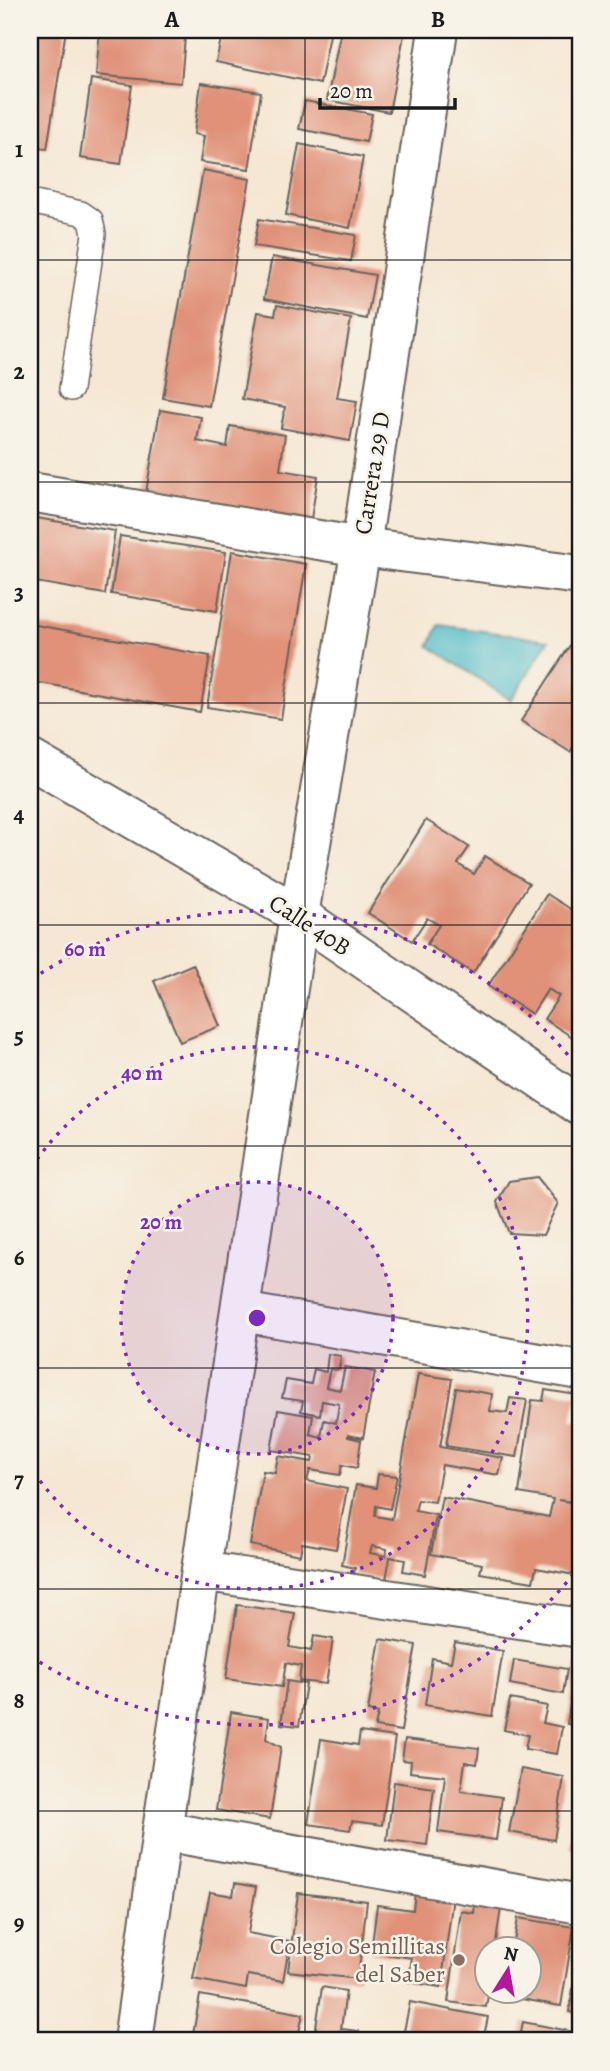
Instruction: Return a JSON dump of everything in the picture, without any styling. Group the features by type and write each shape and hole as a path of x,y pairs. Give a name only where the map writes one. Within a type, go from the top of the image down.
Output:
{"street":[{"name":"Carrera 29 D","path":"134,2041 162,1831 242,1312 299,915 361,547 438,30"},
{"path":"30,492 361,547 580,575"},
{"name":"Calle 40B","path":"30,759 299,915 580,1106"},
{"path":"242,1312 580,1370"},
{"path":"201,1571 580,1628"},
{"path":"162,1831 580,1904"}],"lane":[{"path":"30,202 81,213 91,220 94,234 71,389"}],"water":[{"path":"439,625 549,640 511,700 429,646"}],"building":[{"path":"30,30 66,30 47,149 30,147"},
{"path":"100,30 185,37 181,83 96,75"},
{"path":"223,30 331,30 320,84 216,62"},
{"path":"341,30 405,30 389,112 327,100"},
{"path":"91,79 132,85 121,164 80,158"},
{"path":"201,83 261,92 249,169 200,162 204,136 194,134"},
{"path":"305,101 372,114 366,142 299,129"},
{"path":"299,144 363,157 350,228 286,215"},
{"path":"203,170 250,179 209,406 163,398"},
{"path":"259,219 356,235 351,261 254,246"},
{"path":"272,257 375,275 367,319 264,299"},
{"path":"277,305 351,319 337,398 357,401 350,441 281,428 285,407 242,399 258,312 275,315"},
{"path":"160,410 201,417 197,441 227,447 230,426 285,435 280,470 318,476 310,525 145,498"},
{"path":"30,517 115,531 105,594 30,581"},
{"path":"120,536 226,552 217,611 111,594"},
{"path":"232,551 306,564 281,719 207,707"},
{"path":"30,624 210,656 200,712 30,681"},
{"path":"578,633 580,737 570,752 521,721"},
{"path":"426,820 469,847 458,864 474,874 485,856 529,883 473,973 427,944 439,925 427,918 412,941 368,913"},
{"path":"547,894 580,915 580,1042 544,1019 559,996 548,989 532,1014 488,986"},
{"path":"193,964 220,1026 180,1042 154,981"},
{"path":"537,1177 558,1203 543,1235 509,1233 497,1202 509,1181"},
{"path":"328,1354 341,1356 339,1370 330,1369 326,1387 340,1390 345,1367 375,1372 363,1438 348,1435 361,1440 357,1468 342,1465 340,1475 310,1470 307,1481 347,1489 336,1549 302,1543 300,1555 250,1545 263,1471 275,1473 278,1456 312,1462 313,1457 271,1450 278,1410 313,1416 310,1434 321,1437 324,1420 336,1423 339,1404 322,1401 320,1415 301,1411 303,1401 282,1398 286,1380 311,1384 314,1369 326,1372"},
{"path":"418,1374 452,1379 440,1447 503,1458 499,1475 442,1465 435,1502 418,1500 415,1511 436,1515 425,1575 403,1571 405,1560 390,1557 386,1580 354,1574 355,1568 342,1565 356,1485 376,1488 378,1474 397,1476 390,1509 376,1506 375,1516 392,1519","holes":["372,1546 387,1549 386,1556 370,1553"]},
{"path":"456,1388 492,1394 490,1411 507,1413 510,1398 527,1400 517,1457 446,1446"},
{"path":"545,1390 577,1395 572,1421 580,1422 580,1503 558,1500 580,1504 580,1576 536,1568 533,1582 480,1573 482,1564 431,1554 442,1497 549,1517 553,1499 519,1493 532,1400 543,1401"},
{"path":"237,1605 295,1613 289,1647 311,1651 314,1636 333,1639 326,1684 299,1681 301,1666 286,1663 282,1687 226,1679"},
{"path":"380,1639 416,1645 401,1731 375,1727 378,1713 368,1711"},
{"path":"455,1642 503,1651 492,1716 425,1705 432,1658 451,1662"},
{"path":"514,1660 567,1669 563,1694 510,1684"},
{"path":"576,1663 580,1664 580,1726 567,1724"},
{"path":"287,1681 306,1684 299,1726 281,1724"},
{"path":"510,1699 547,1706 543,1723 562,1727 557,1754 525,1749 528,1735 504,1730"},
{"path":"231,1712 269,1718 266,1739 281,1747 270,1819 216,1810"},
{"path":"360,1732 395,1737 382,1825 352,1821 350,1830 308,1824 321,1739 358,1745"},
{"path":"405,1739 479,1748 477,1764 465,1762 461,1791 502,1797 496,1840 438,1832 445,1776 410,1772 411,1761 402,1760"},
{"path":"521,1769 564,1777 554,1840 509,1832"},
{"path":"394,1782 434,1788 427,1845 387,1840"},
{"path":"580,1791 580,1850 569,1848"},
{"path":"235,1883 256,1887 248,1933 290,1941 283,1981 248,1975 246,1989 193,1979 210,1892 233,1896"},
{"path":"415,1892 453,1897 441,1987 408,1982 412,1958 371,1952 377,1905 413,1910"},
{"path":"298,1893 367,1901 358,1979 288,1971"},
{"path":"475,1903 501,1908 497,1934 474,1934 474,2004 487,2004 486,2007 448,2002 461,1911 474,1913"},
{"path":"518,1918 574,1927 561,2006 544,2003 544,1934 515,1934"},
{"path":"580,1941 580,1968 574,1967"},
{"path":"576,1971 580,1972 580,2014 569,2012"},
{"path":"322,1987 346,1991 341,2029 359,2031 357,2041 314,2041"},
{"path":"200,1995 303,2014 297,2041 192,2040"},
{"path":"410,2002 488,2017 483,2041 402,2041"},
{"path":"523,2022 580,2033 580,2041 519,2041"}],"place":[{"name":"Colegio Semillitas del Saber","path":"459,1960"}]}
